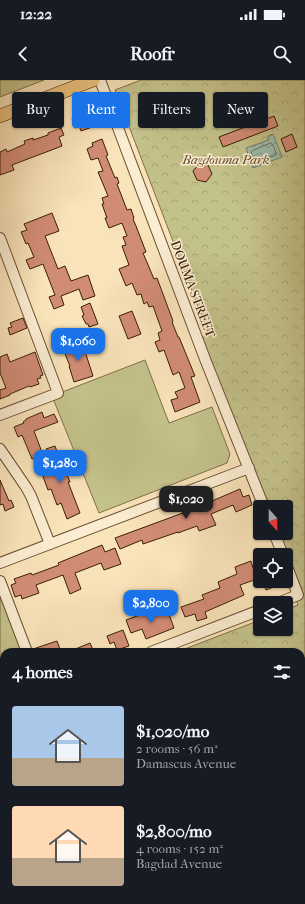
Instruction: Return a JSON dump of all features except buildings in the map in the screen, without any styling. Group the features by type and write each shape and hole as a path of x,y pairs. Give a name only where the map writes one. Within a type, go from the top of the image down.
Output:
{"main road":[{"path":"0,116 93,80"}],"street":[{"name":"DOUMA STREET","path":"100,80 205,359 261,500"},
{"path":"0,238 58,393 0,415"},
{"path":"0,449 29,492 50,544"},
{"path":"0,564 249,468"},
{"path":"0,582 25,648"},
{"path":"293,582 298,595 293,597"},
{"path":"161,648 253,613"}],"green space":[{"path":"0,80 44,80 12,92 0,97"},
{"name":"Bagdouma Park","path":"141,80 305,80 305,648 187,648 253,623 253,636 293,636 293,607 298,605 292,588 293,548 281,548 276,540 293,540 293,500 258,500 197,340 209,335 130,128 130,92 116,92 115,90"},
{"path":"145,360 169,423 212,407 230,454 227,463 99,513 52,396"},
{"path":"0,590 22,648 0,648"}],"water":[{"path":"273,134 282,157 253,168 246,148 269,140 268,136"}]}
